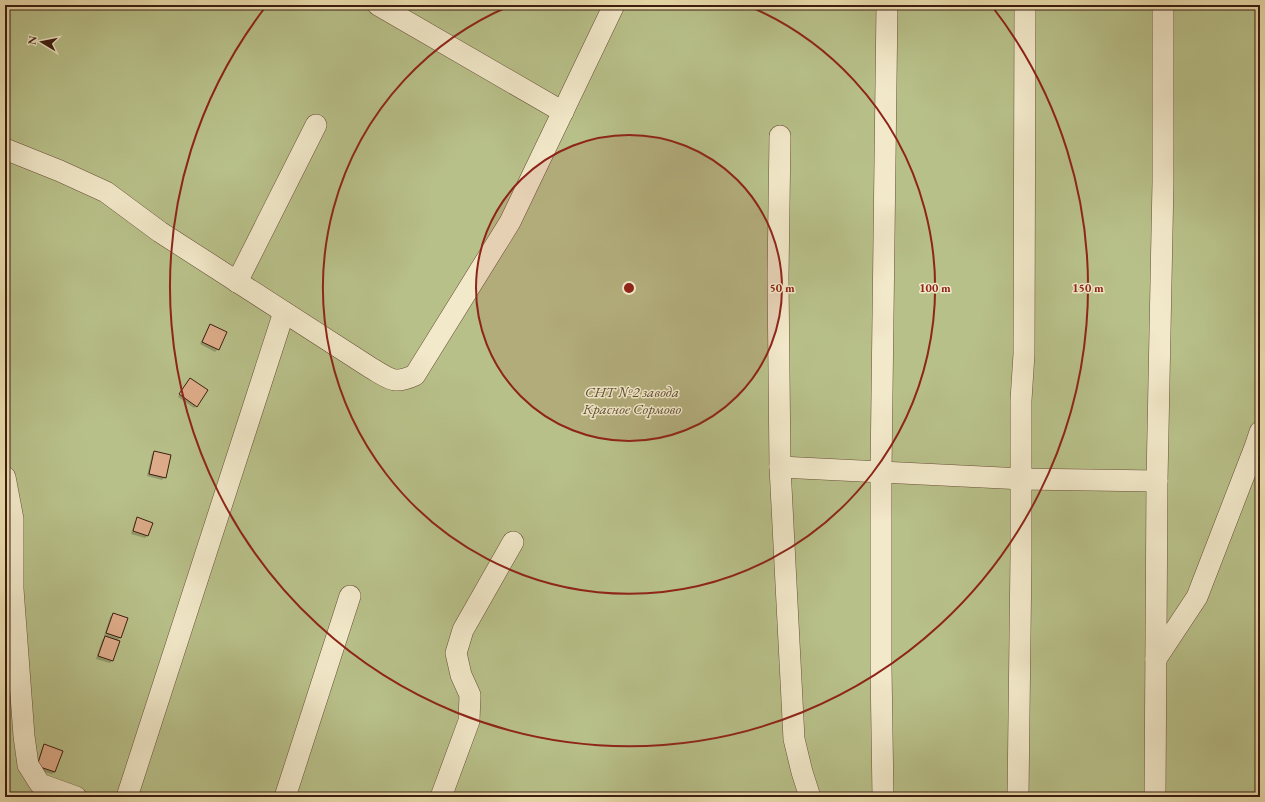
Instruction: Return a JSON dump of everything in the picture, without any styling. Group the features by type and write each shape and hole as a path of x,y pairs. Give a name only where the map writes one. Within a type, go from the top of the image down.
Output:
{"street":[{"path":"378,5 563,112"},
{"path":"5,149 60,171 106,192 160,232 393,381 405,380 415,375 510,222 614,5"},
{"path":"883,797 881,667 883,254 887,5"},
{"path":"1018,797 1021,400 1024,354 1025,5"},
{"path":"1155,797 1157,481 1163,182 1163,5"},
{"path":"237,282 316,125"},
{"path":"780,136 778,277 780,467 794,739 810,797"},
{"path":"127,797 284,312"},
{"path":"1156,659 1197,596 1260,432"},
{"path":"780,467 1021,479 1157,481"},
{"path":"5,477 13,519 13,589 24,736 28,765 40,784 76,797"},
{"path":"441,797 469,721 470,695 461,675 456,653 460,638 463,630 513,542"},
{"path":"286,797 350,596"}],"green space":[{"name":"СНТ №2 завода Красное Сормово","path":"5,5 1260,5 1260,797 5,797"}],"building":[{"path":"210,324 227,332 219,350 202,342"},
{"path":"190,378 208,390 197,407 179,394"},
{"path":"154,451 171,455 166,478 149,474"},
{"path":"137,517 153,523 148,536 133,531"},
{"path":"113,613 128,618 121,638 106,633"},
{"path":"105,636 120,641 113,661 98,656"},
{"path":"44,744 63,751 55,772 37,766"}]}
